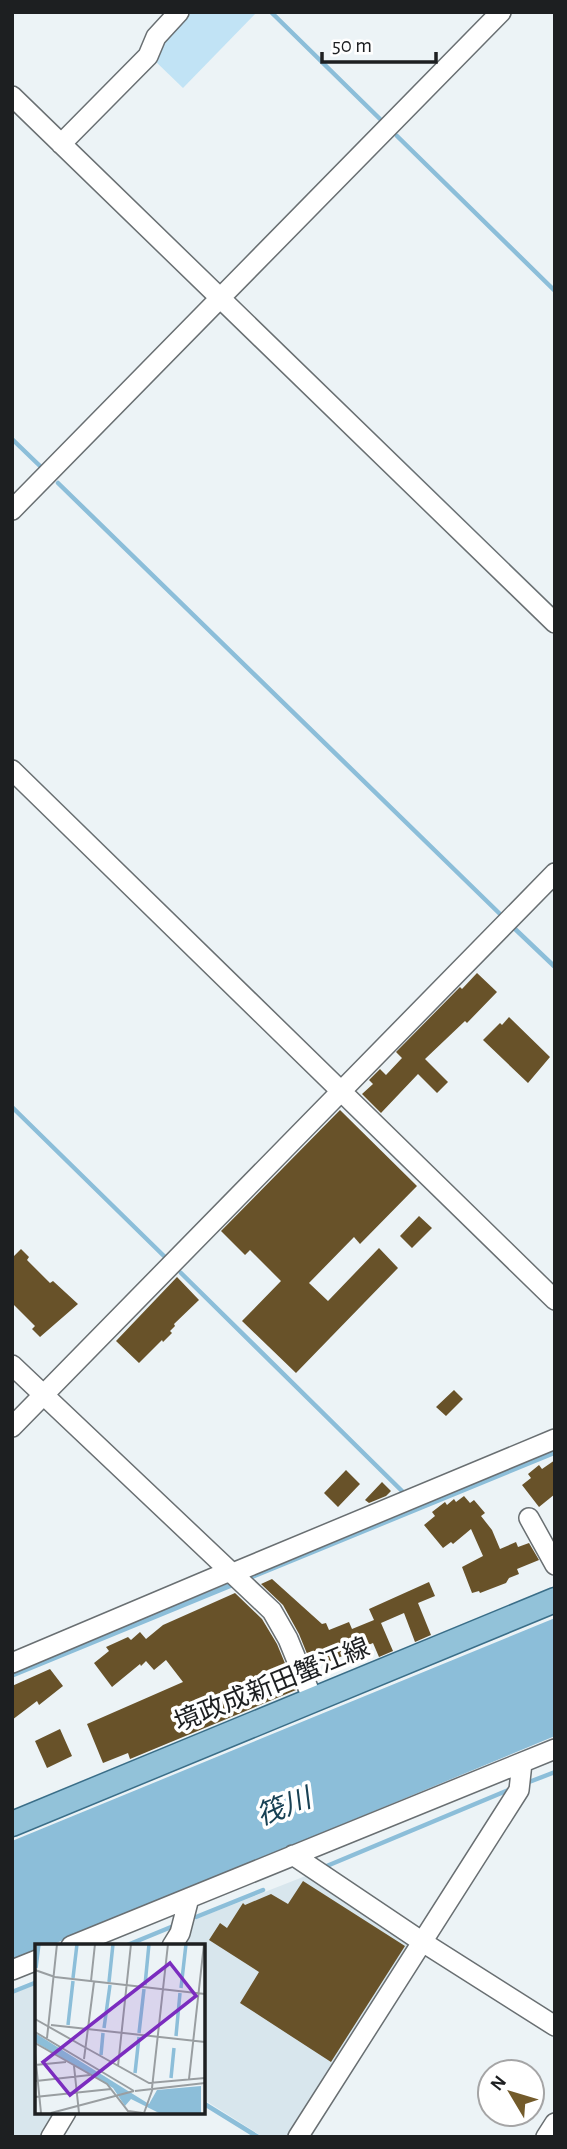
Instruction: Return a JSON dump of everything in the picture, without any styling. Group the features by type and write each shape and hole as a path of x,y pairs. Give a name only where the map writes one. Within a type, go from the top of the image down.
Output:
{"main road":[{"name":"境政成新田蟹江線","path":"12,1824 555,1600"}],"street":[{"path":"61,144 148,56 156,37 179,12"},
{"path":"12,510 501,12"},
{"path":"12,96 555,623"},
{"path":"12,770 555,1300"},
{"path":"12,1427 555,873"},
{"path":"12,1365 272,1611 288,1639 313,1700"},
{"path":"12,1663 236,1576 555,1439"},
{"path":"529,1518 555,1565"},
{"path":"76,1944 555,1749"},
{"path":"298,2137 519,1790 522,1763"},
{"path":"293,1855 555,2026"},
{"path":"173,1944 180,1933 190,1898"},
{"path":"12,1970 35,1961"},
{"path":"51,2137 65,2114"},
{"path":"546,2137 555,2123"}],"shaded area":[{"path":"186,12 257,12 183,88 154,60 160,38"},
{"path":"308,1875 411,1942 289,2137 263,2137 205,2100 205,1944 183,1944 191,1921"},
{"path":"35,1985 35,2114 56,2114 41,2137 12,2137 12,1994"}],"water":[{"path":"555,1448 555,1455 12,1678 12,1673"},
{"name":"筏川","path":"555,1618 555,1736 54,1944 35,1944 35,1952 12,1961 12,1841"}],"building":[{"path":"477,973 497,992 467,1023 465,1021 425,1059 448,1082 437,1093 418,1074 381,1113 362,1094 373,1084 369,1080 380,1069 386,1075 402,1058 396,1052"},
{"path":"509,1017 550,1057 528,1083 483,1040"},
{"path":"340,1110 417,1186 360,1244 354,1237 309,1283 328,1301 379,1248 398,1268 296,1373 242,1321 281,1281 250,1250 245,1255 221,1231"},
{"path":"419,1216 432,1228 412,1248 400,1236"},
{"path":"21,1249 29,1257 27,1260 50,1283 53,1281 78,1304 40,1337 32,1329 35,1326 12,1303 12,1258"},
{"path":"177,1277 199,1300 174,1324 170,1331 172,1333 139,1363 116,1341"},
{"path":"454,1390 463,1399 446,1416 436,1407"},
{"path":"555,1460 555,1494 539,1507 522,1485 531,1478 528,1474 539,1465 542,1469"},
{"path":"346,1470 360,1484 338,1507 324,1493"},
{"path":"382,1482 391,1491 369,1503 365,1500"},
{"path":"464,1496 470,1503 474,1500 485,1513 481,1516 492,1530 500,1549 516,1542 518,1547 529,1543 539,1560 517,1569 519,1574 509,1578 506,1583 480,1593 472,1593 462,1567 483,1556 471,1529 453,1544 451,1542 443,1548 424,1525 435,1516 432,1512 445,1502 447,1505"},
{"path":"272,1579 322,1624 326,1623 329,1630 349,1622 352,1629 374,1620 369,1609 429,1582 435,1596 418,1603 431,1635 415,1642 404,1613 381,1623 393,1651 379,1657 373,1643 326,1663 325,1661 312,1666 283,1605 261,1584"},
{"path":"235,1593 262,1619 277,1644 296,1690 130,1759 128,1753 103,1763 87,1724 183,1682 166,1660 154,1670 146,1661 112,1687 94,1663 109,1651 106,1647 128,1637 131,1640 140,1632 146,1639 163,1625"},
{"path":"50,1669 63,1686 39,1705 37,1701 12,1720 12,1686"},
{"path":"60,1729 72,1756 47,1768 35,1741"},
{"path":"303,1881 405,1946 331,2062 240,2003 259,1972 209,1940 220,1923 227,1928 243,1903 245,1905 271,1894 288,1904"}],"waterway":[{"path":"271,12 380,119"},
{"path":"397,136 555,291"},
{"path":"12,439 40,466"},
{"path":"58,483 500,914"},
{"path":"514,928 555,967"},
{"path":"12,1107 167,1259"},
{"path":"181,1273 404,1493"},
{"path":"529,1782 555,1772"},
{"path":"322,1868 511,1789"},
{"path":"196,1917 263,1890"},
{"path":"130,1944 176,1925"},
{"path":"12,1992 35,1983"},
{"path":"205,2104 258,2137"}]}
